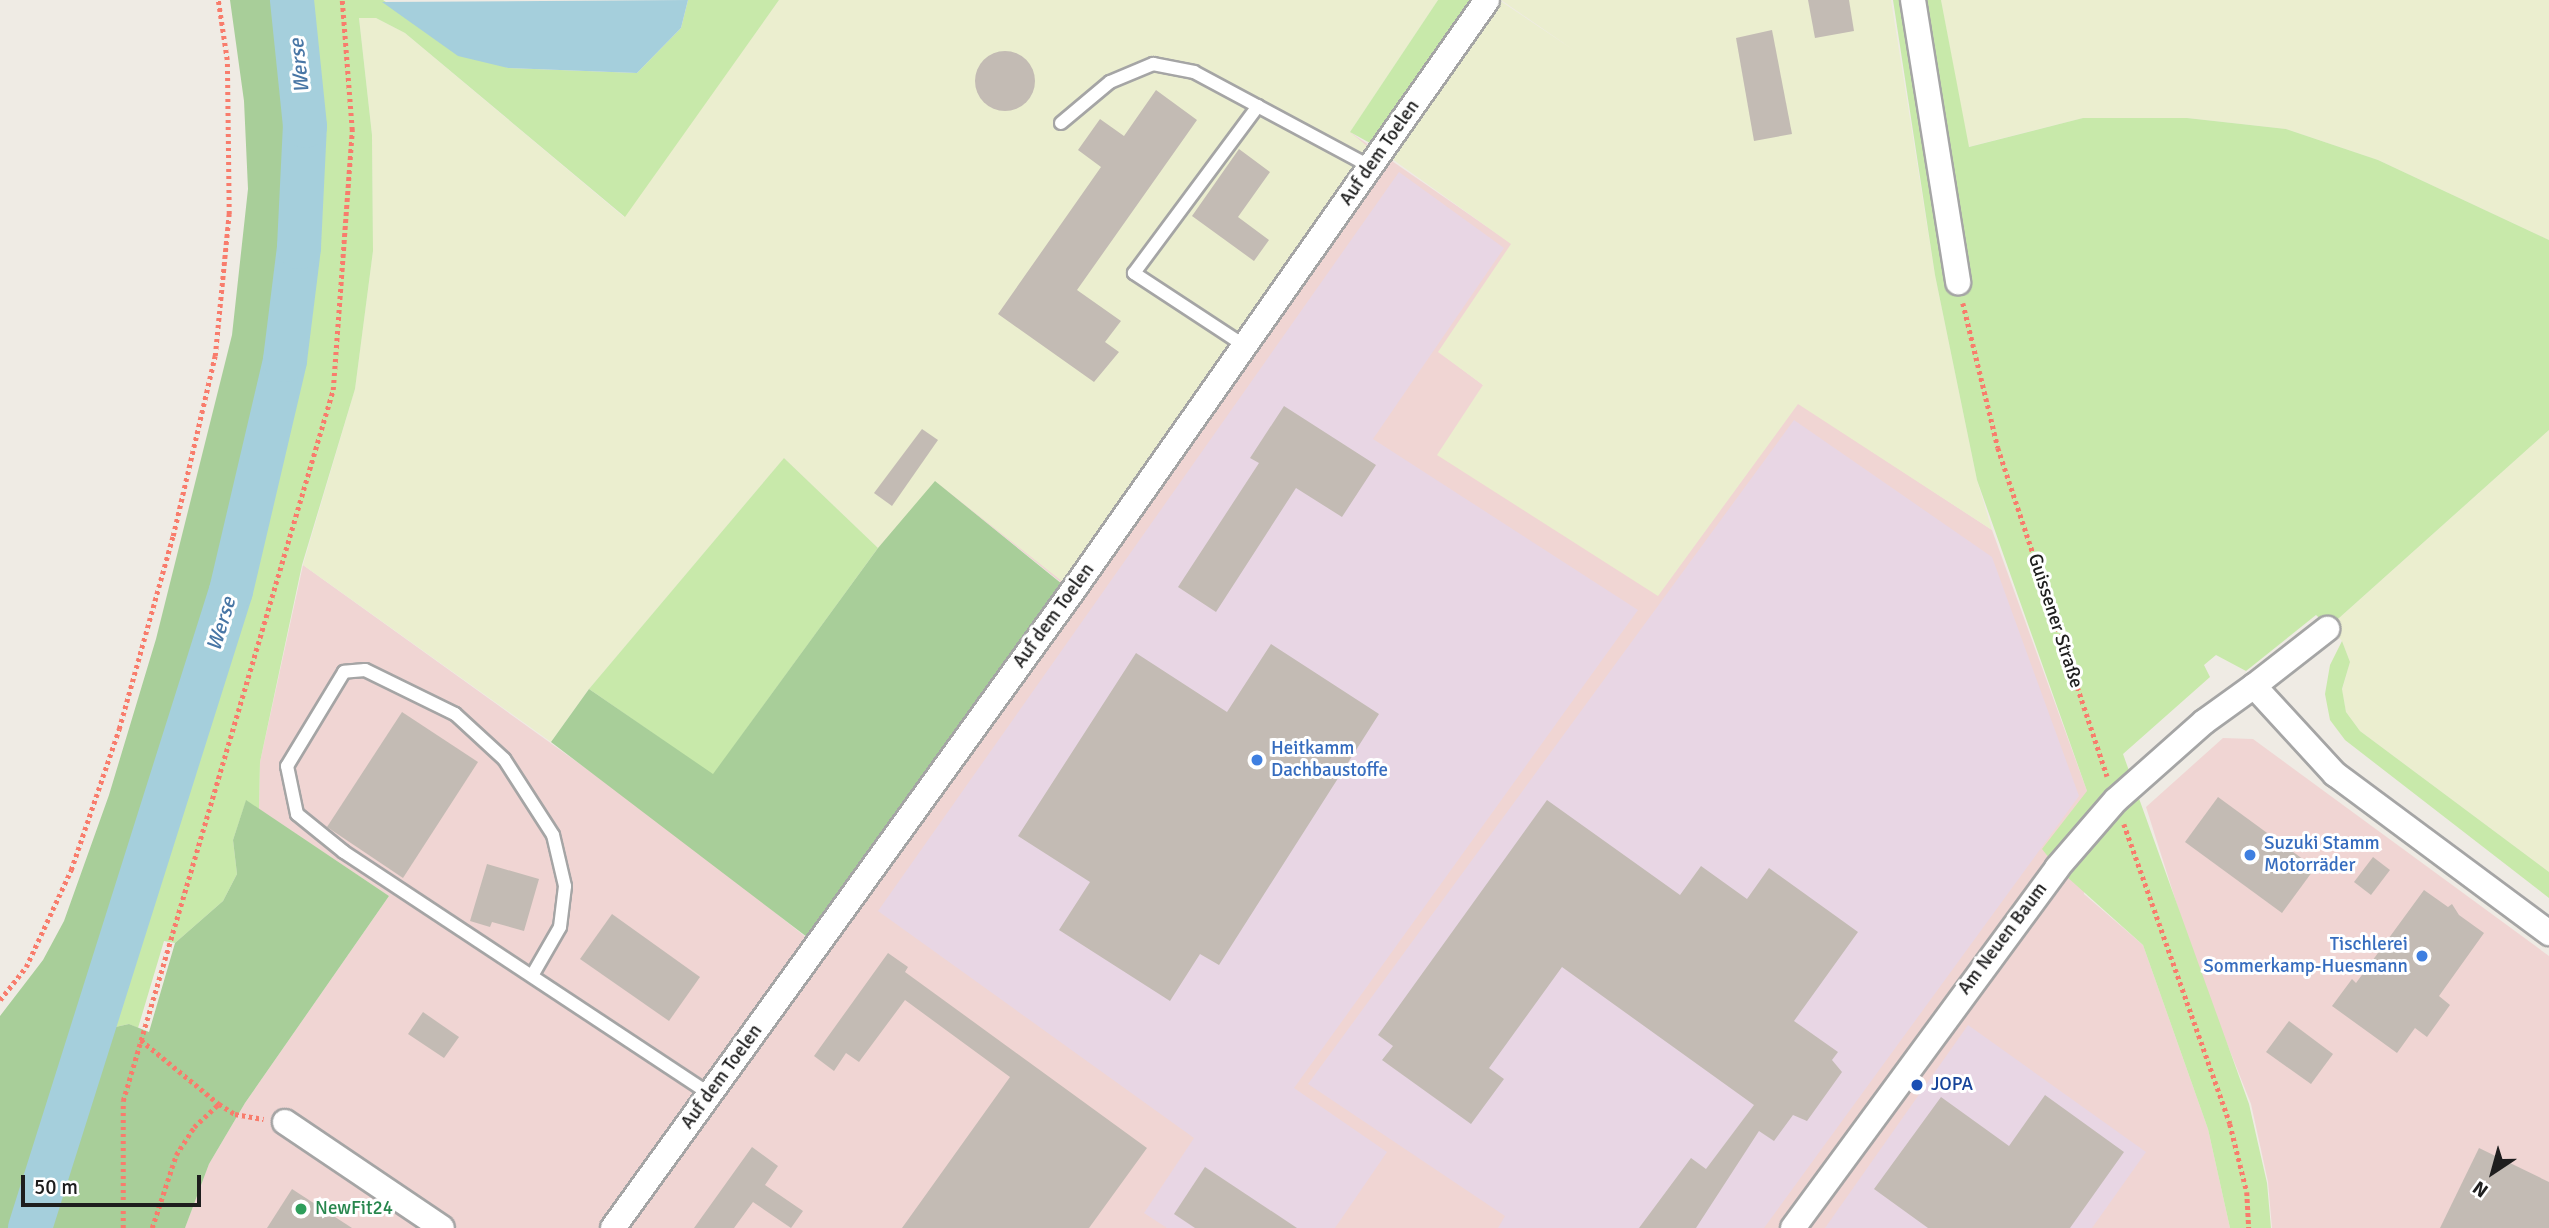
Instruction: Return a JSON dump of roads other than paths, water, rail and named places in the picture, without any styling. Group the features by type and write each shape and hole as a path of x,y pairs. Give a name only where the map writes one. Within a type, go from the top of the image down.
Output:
{"street":[{"name":"Auf dem Toelen","path":"613,1228 1245,346 1487,0"},
{"path":"1913,0 1958,282"},
{"name":"Am Neuen Baum","path":"1793,1228 1992,953 2116,800 2204,722 2254,687 2327,629"},
{"path":"2254,687 2336,774 2549,933"},
{"path":"285,1122 442,1228"}],"lane":[{"path":"1061,122 1110,82 1153,64 1194,72 1371,167"},
{"path":"1245,346 1134,272 1258,106"},
{"path":"533,974 561,927 565,886 553,835 504,759 455,714 365,670 344,672 287,766 297,814 344,852 533,974 710,1094"}],"water":[{"path":"688,0 681,28 637,73 508,68 458,56 382,2"}],"waterway":[{"name":"Werse","path":"30,1228 231,591 285,360 299,247 305,126 292,0"},
{"path":"294,11 307,0"}],"place":[{"name":"Heitkamm Dachbaustoffe","path":"1257,760"},
{"name":"Suzuki Stamm Motorräder","path":"2250,855"},
{"name":"Tischlerei Sommerkamp-Huesmann","path":"2422,956"},
{"name":"JOPA","path":"1917,1085"},
{"name":"NewFit24","path":"301,1209"}]}
